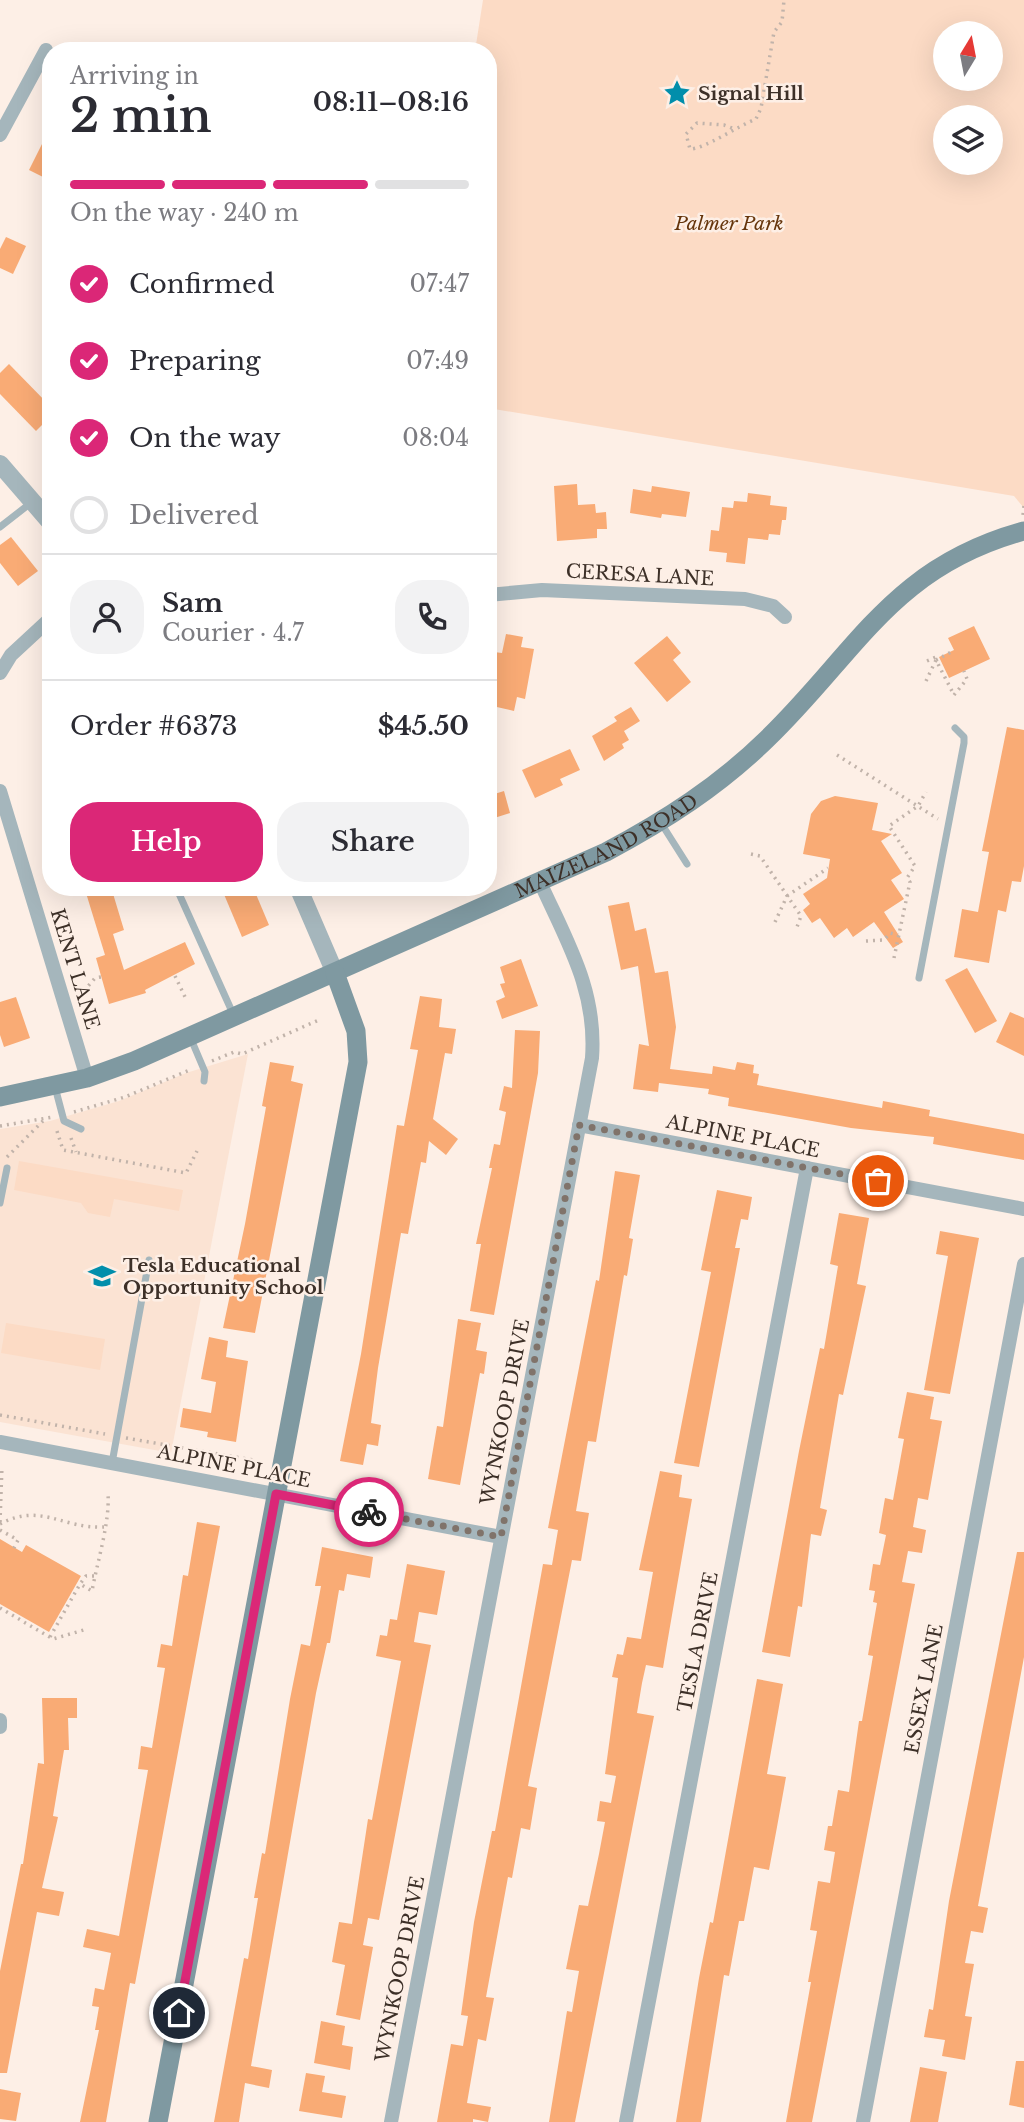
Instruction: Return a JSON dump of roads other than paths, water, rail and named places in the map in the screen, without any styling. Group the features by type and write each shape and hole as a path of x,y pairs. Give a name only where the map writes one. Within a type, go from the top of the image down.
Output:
{"main road":[{"name":"MAIZELAND ROAD","path":"0,1097 87,1078 191,1037 606,852 661,823 690,805 742,763 903,592 957,556 989,541 1024,531"},
{"path":"158,2122 358,1062 356,1031 335,973"}],"street":[{"path":"0,135 42,57"},
{"path":"0,464 42,512"},
{"name":"CERESA LANE","path":"497,594 542,590 745,599 773,606 785,617"},
{"path":"0,673 11,655 42,626"},
{"name":"KENT LANE","path":"0,791 87,1078"},
{"name":"WYNKOOP DRIVE","path":"391,2122 592,1058 592,1012 579,966 540,882"},
{"path":"302,896 335,973"},
{"name":"ALPINE PLACE","path":"579,1125 1024,1209"},
{"name":"TESLA DRIVE","path":"626,2122 807,1168"},
{"name":"ESSEX LANE","path":"863,2122 1024,1264"},
{"name":"ALPINE PLACE","path":"0,1442 501,1537"},
{"path":"0,1720 0,1727"}],"lane":[{"path":"0,527 33,502"},
{"path":"919,978 964,743 964,737 955,728"},
{"path":"661,823 687,864"},
{"path":"180,896 235,1017"},
{"path":"191,1037 202,1065 204,1081"},
{"path":"55,1086 64,1121 81,1129"},
{"path":"0,1203 3,1166"},
{"path":"112,1463 149,1260"}],"place":[{"name":"Signal Hill","path":"677,93"},
{"name":"Tesla Educational Opportunity School","path":"102,1276"}],"park label":[{"name":"Palmer Park","path":"729,223"}]}
